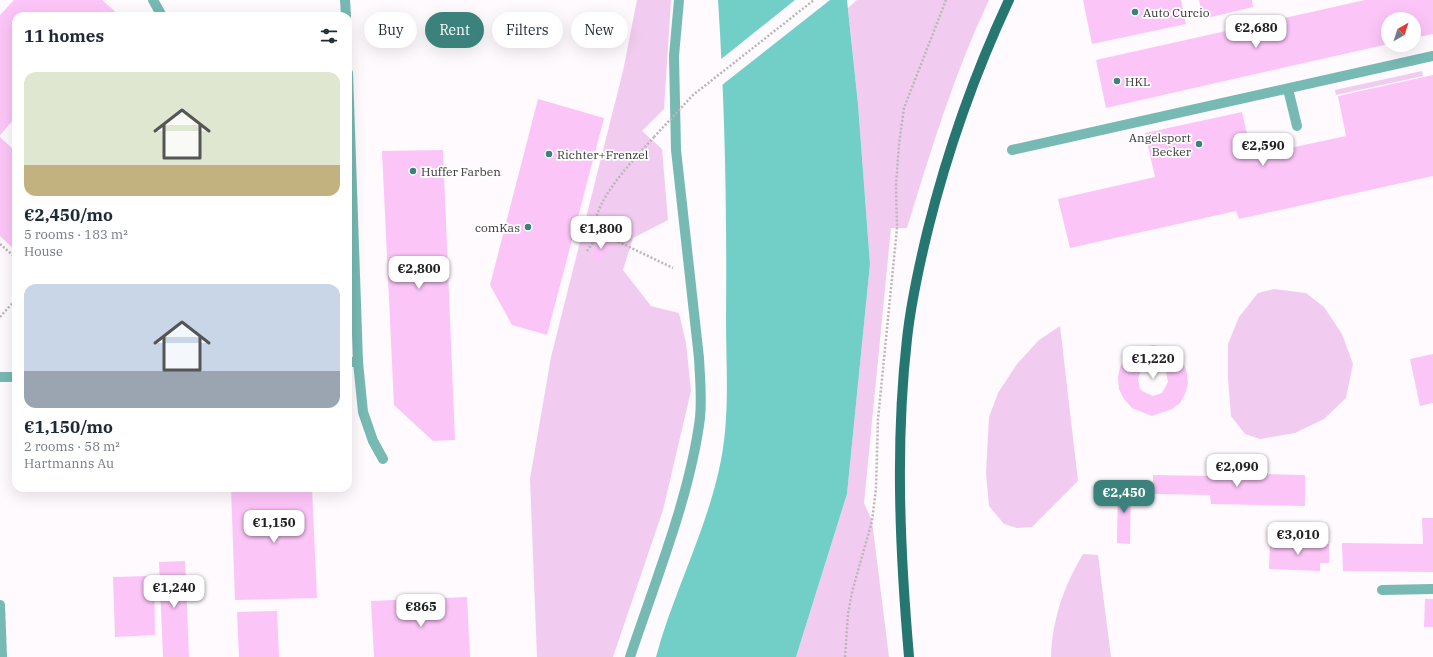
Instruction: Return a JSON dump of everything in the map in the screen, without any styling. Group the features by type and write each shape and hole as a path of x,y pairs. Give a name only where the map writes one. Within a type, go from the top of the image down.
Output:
{"main road":[{"path":"909,657 900,484 907,339 917,275 946,160 984,52 1009,0"}],"street":[{"path":"153,0 160,12"},
{"path":"345,0 346,12"},
{"path":"630,657 678,511 696,444 701,390 676,150 674,56 679,0"},
{"path":"1012,150 1433,56"},
{"path":"1288,89 1297,126"},
{"path":"352,304 353,362 363,412 373,441 383,459"},
{"path":"0,378 12,377"},
{"path":"1382,590 1433,589"},
{"path":"0,604 2,657"}],"path":[{"path":"587,251 600,233 596,217 604,201 625,170 654,137 693,95 814,0"},
{"path":"845,657 848,614 852,592 872,521 876,488 878,418 898,228 896,185 904,108 946,0"},
{"path":"600,233 690,276"},
{"path":"0,244 12,254"},
{"path":"0,317 12,304"}],"shaded area":[{"path":"637,0 671,0 664,109 642,131 662,149 668,220 633,238 623,270 651,306 679,313 686,343 691,391 663,510 613,657 537,657 530,479 551,357 623,71"},
{"path":"857,0 989,0 976,28 954,84 934,141 907,228 891,228 864,503 872,521 889,657 796,657 847,494 870,264 858,104 848,8"},
{"path":"1422,71 1423,76 1336,95 1335,90"},
{"path":"1274,289 1306,293 1324,307 1342,334 1353,364 1346,398 1324,419 1295,433 1260,439 1245,434 1231,416 1228,379 1228,344 1239,317 1258,293"},
{"path":"1060,326 1078,481 1032,527 1017,528 1004,524 989,506 986,473 989,417 998,393 1017,364 1039,340"},
{"path":"1083,554 1098,555 1111,657 1051,657 1054,629 1060,603 1070,578"}],"water":[{"path":"718,0 847,0 858,104 870,264 847,494 796,657 656,657 663,632 708,510 721,460 726,425 726,199 724,119"}],"pier":[{"path":"795,0 830,0 722,85 720,60"}],"building":[{"path":"14,0 102,0 116,12 12,12 12,122 0,135 0,15"},
{"name":"Auto Curcio","path":"1083,0 1181,0 1186,24 1092,44"},
{"path":"1199,0 1252,0 1253,7 1203,19"},
{"path":"1365,0 1433,0 1433,34 1421,37 1421,12 1381,12 1381,46 1106,108 1096,60"},
{"path":"1433,75 1433,176 1239,219 1236,211 1070,248 1058,199 1155,177 1145,133 1242,112 1252,156 1346,136 1338,96"},
{"path":"538,99 604,118 547,335 512,325 490,285"},
{"path":"0,137 12,148 12,247 0,236"},
{"path":"443,150 455,440 433,441 394,405 382,151"},
{"path":"602,238 612,245 599,263 590,255"},
{"path":"1153,345 1165,347 1175,353 1183,362 1187,373 1188,384 1180,403 1172,409 1152,416 1132,408 1124,399 1119,389 1118,377 1120,367 1126,358 1134,351","holes":["1153,365 1158,366 1166,372 1168,382 1162,393 1153,396 1140,389 1138,379 1141,370"]},
{"path":"1433,354 1433,403 1420,406 1410,359"},
{"path":"1210,473 1305,475 1305,506 1211,504 1210,495 1153,494 1153,475 1211,476"},
{"path":"1118,484 1131,485 1130,544 1117,543"},
{"path":"231,492 312,492 317,598 235,600"},
{"path":"1422,518 1433,518 1433,572 1343,571 1342,543 1423,544"},
{"path":"1270,542 1329,544 1329,563 1320,563 1320,571 1269,569"},
{"path":"185,561 189,657 163,657 159,562"},
{"path":"154,576 155,635 115,637 113,577"},
{"path":"467,597 470,657 374,657 371,601"},
{"path":"1425,599 1433,599 1433,627 1424,627"},
{"path":"277,611 279,657 239,657 237,612"}],"place":[{"name":"Auto Curcio","path":"1135,12"},
{"name":"HKL","path":"1117,81"},
{"name":"Angelsport Becker","path":"1199,144"},
{"name":"Richter+Frenzel","path":"549,154"},
{"name":"Huffer Farben","path":"413,171"},
{"name":"comKas","path":"528,227"}]}
